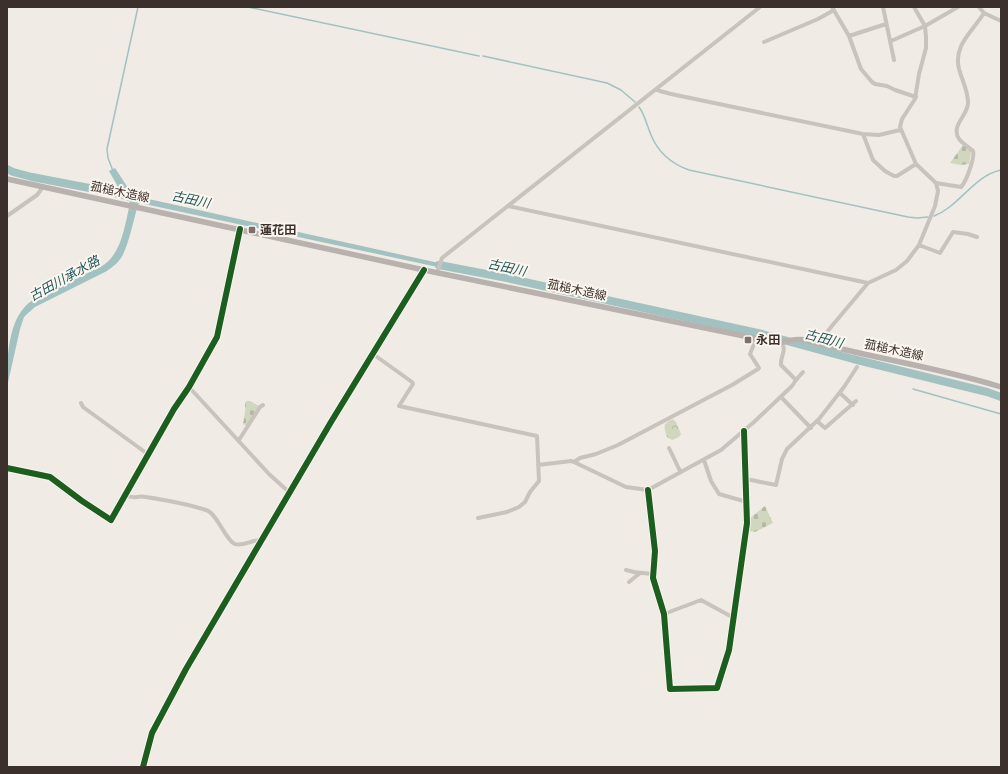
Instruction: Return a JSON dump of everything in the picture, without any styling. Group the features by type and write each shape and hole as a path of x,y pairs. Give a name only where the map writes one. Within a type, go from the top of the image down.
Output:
{"main road":[{"name":"菰槌木造線","path":"7,179 424,270 437,271 756,338 783,343 794,339 801,339 861,354 967,377 1001,387"}],"street":[{"path":"437,271 440,260 760,7"},
{"path":"883,7 894,60"},
{"path":"820,343 830,327 868,283 900,267 910,257 918,244 935,206 938,191 936,183 916,164 900,130 900,123 916,97 919,74 926,48 925,26 914,7"},
{"path":"891,41 925,26 958,7"},
{"path":"979,7 984,13 1001,21"},
{"path":"764,42 770,38 818,19 833,8 849,36 860,66 874,83 887,86 916,97"},
{"path":"936,183 960,187 965,180 974,156 973,151 960,140 957,133 959,123 967,109 968,103 959,69 958,57 962,43 984,13"},
{"path":"849,36 886,24"},
{"path":"656,89 671,94 863,134 879,135 900,130"},
{"path":"863,134 873,160 890,174 897,176 916,164"},
{"path":"7,216 37,195 43,187"},
{"path":"508,206 868,283"},
{"path":"7,468 50,477 111,520 219,333 240,229"},
{"path":"918,244 940,253 953,232 977,237"},
{"path":"143,767 148,745 155,725 262,540 424,270"},
{"path":"574,462 580,458 596,454 622,443 758,369 759,368 750,354 756,338"},
{"path":"783,343 784,350 780,362 781,365 796,380"},
{"path":"373,354 412,382 409,391 399,406 537,436 539,481 530,492 526,502 507,512 478,518"},
{"path":"746,479 776,485 785,451 817,421 840,393 857,367"},
{"path":"538,465 571,461 626,487 648,490 680,471 721,450 781,397 803,372"},
{"path":"188,387 239,440 269,474 290,493"},
{"path":"817,421 825,428 854,403 840,393"},
{"path":"781,397 811,428"},
{"path":"80,403 83,407 149,455"},
{"path":"239,440 260,407 263,405"},
{"path":"648,490 655,551 652,574 664,614 670,689 716,688 728,654 747,524 744,431"},
{"path":"670,448 680,471"},
{"path":"704,460 709,477 719,494 747,502"},
{"path":"126,495 132,498 145,496 208,510 235,544 242,544 256,539 262,540"},
{"path":"626,570 652,574"},
{"path":"629,582 640,573"},
{"path":"664,614 701,600 734,618"}],"green space":[{"path":"963,145 971,151 969,164 961,165 950,163"},
{"path":"246,401 250,401 259,406 247,426 243,424"},
{"path":"673,419 676,422 681,434 679,437 672,440 667,437 665,424"},
{"path":"765,506 773,523 755,532 749,531 750,518"}],"water":[{"path":"115,168 132,194 135,196 448,265 447,269 140,203 138,205 124,253 116,264 107,271 35,307 24,317 7,387 7,364 10,339 13,327 24,307 33,300 102,266 109,261 114,254 122,238 130,203 129,201 95,191 96,186 112,189 116,188 117,185 109,171"}],"waterway":[{"path":"113,171 108,158 107,149 138,7"},
{"path":"248,7 479,56"},
{"path":"483,56 607,83 621,90 635,102"},
{"path":"639,107 658,147 671,161 689,170 908,217 928,217"},
{"name":"古田川","path":"7,169 32,177 105,191"},
{"path":"934,216 952,205 982,178 1001,170"},
{"name":"古田川","path":"439,265 502,277 762,334 853,359 987,392 1001,397"},
{"path":"913,389 1001,414"}],"cycle path":[{"path":"7,468 50,477 111,520 217,337 240,229"},
{"path":"143,767 152,733 186,669 331,422 424,270"},
{"path":"648,490 655,551 653,578 664,614 670,689 717,688 729,650 747,523 744,431"}],"place":[{"name":"蓮花田","path":"252,230"},
{"name":"永田","path":"748,340"}],"water label":[{"name":"古田川承水路","path":"64,278"}]}
